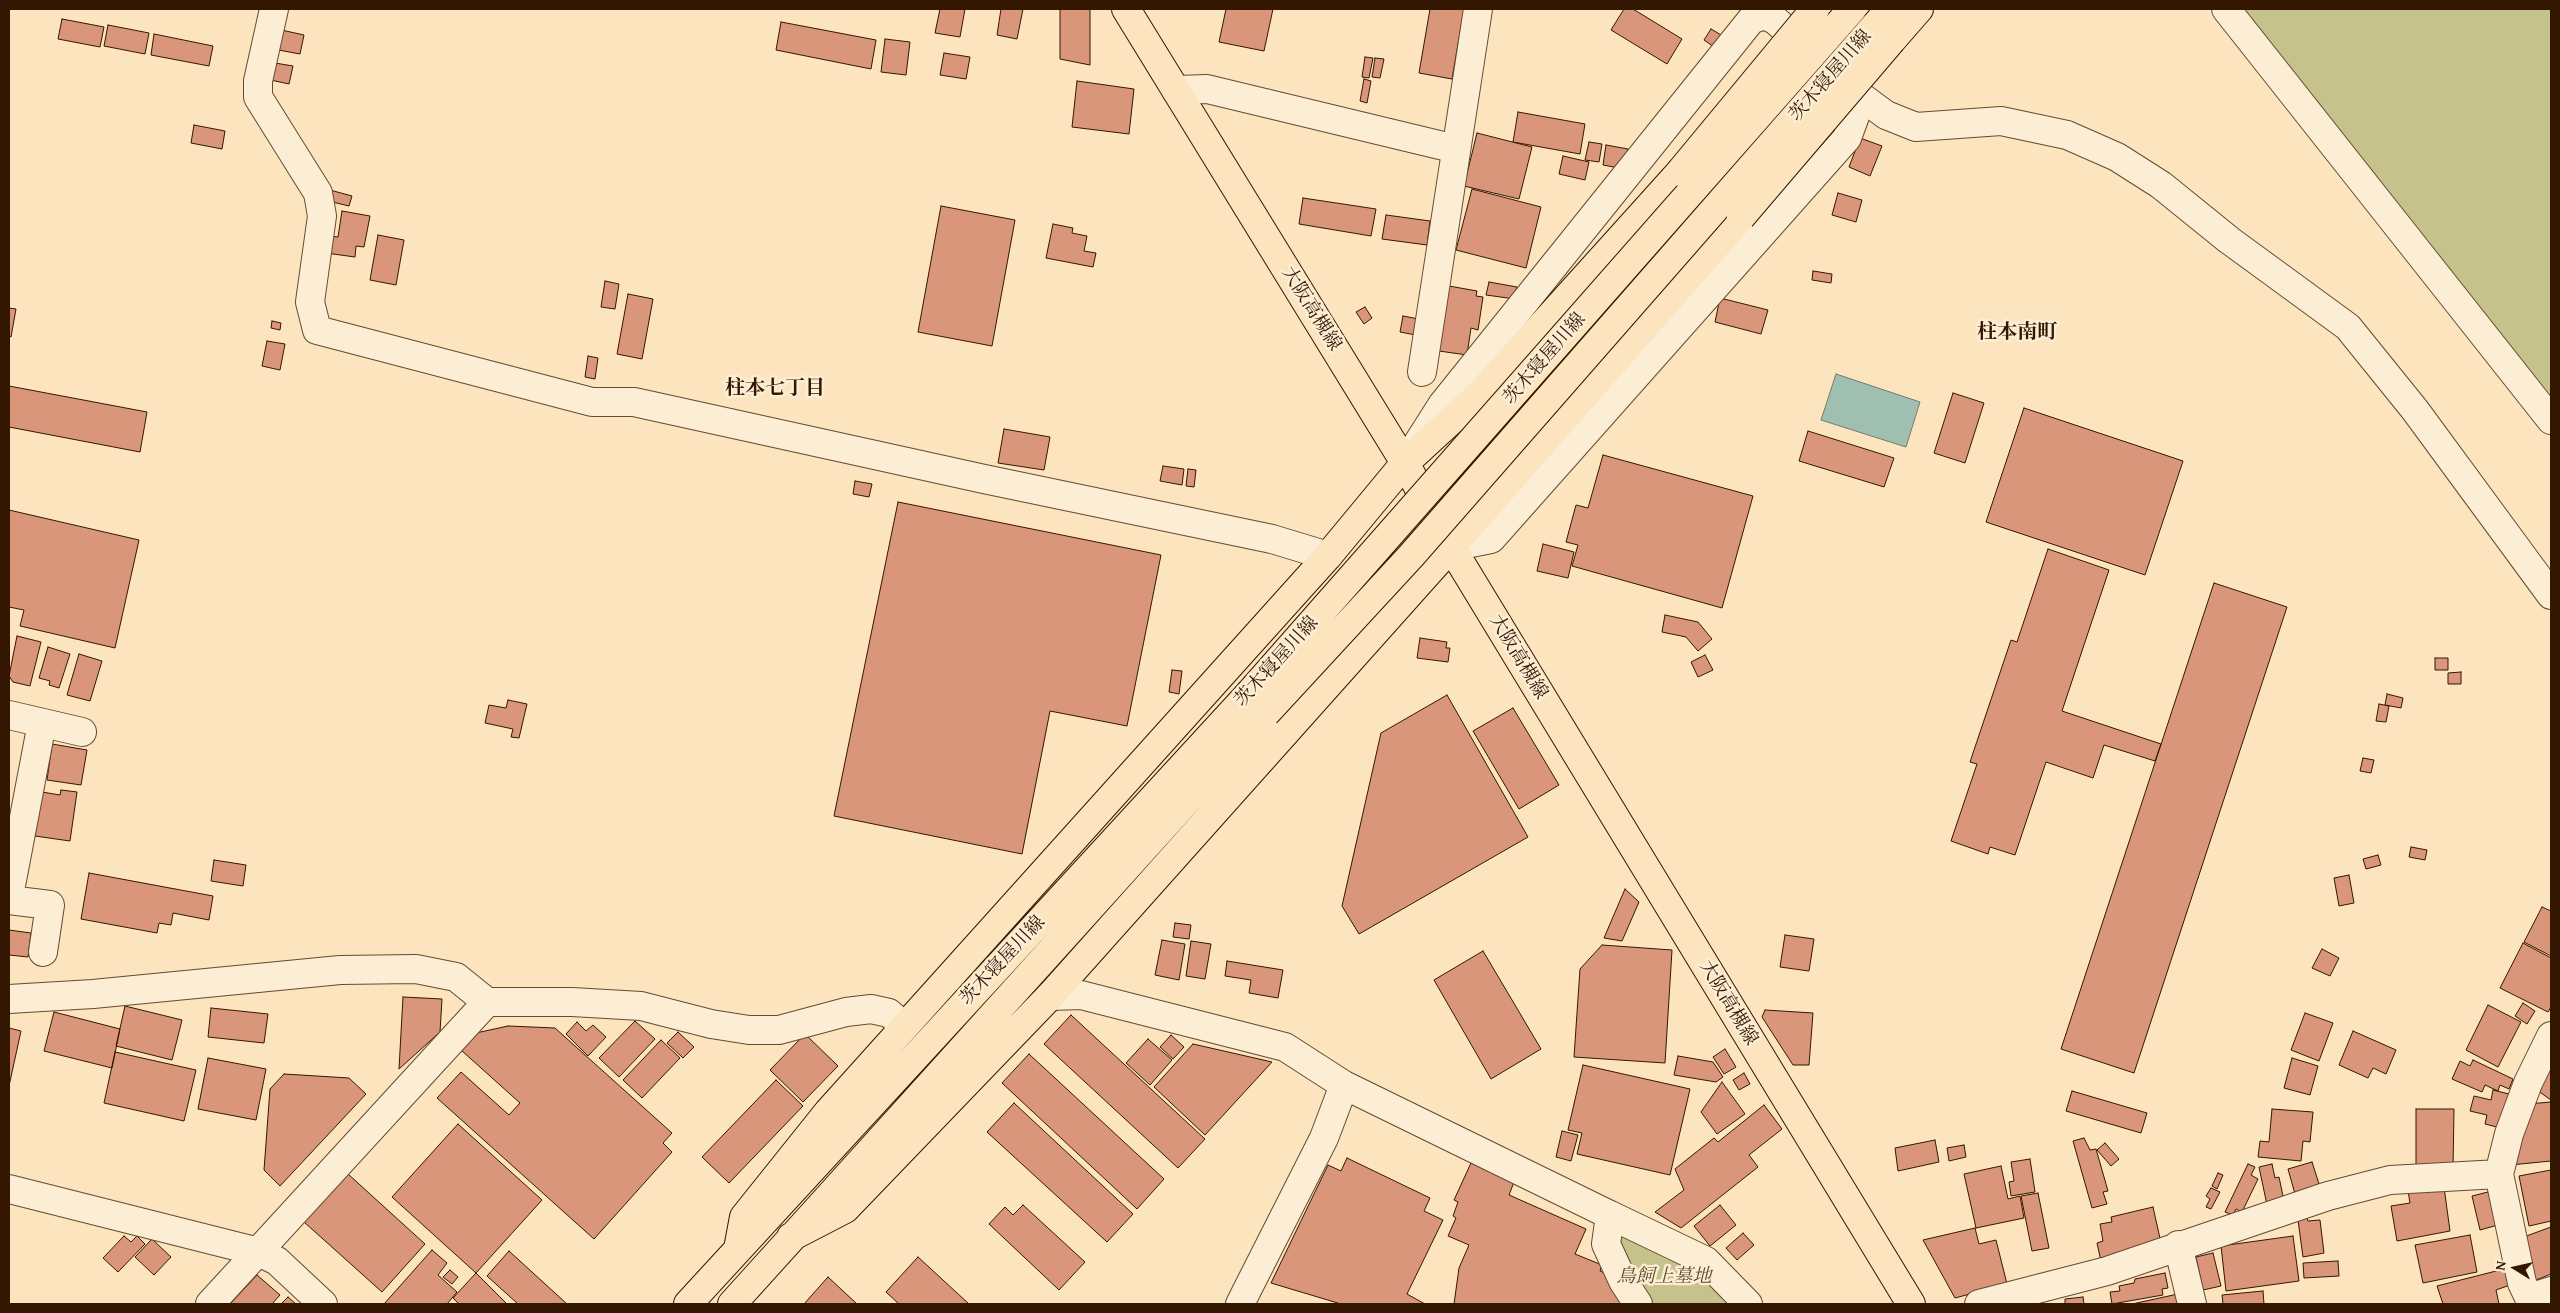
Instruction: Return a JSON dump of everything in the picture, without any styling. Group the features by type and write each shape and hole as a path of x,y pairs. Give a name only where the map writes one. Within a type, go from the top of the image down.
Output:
{"main road":[{"name":"大阪高槻線","path":"1126,9 1405,463 1451,547 1911,1304"},
{"path":"738,1249 744,1217 828,1112 1328,556 1405,463 1480,394 1680,172 1816,9"},
{"name":"茨木寝屋川線","path":"732,1304 1258,703 1852,9"},
{"path":"792,1237 846,1209 1050,996 1451,547 1740,217 1885,25 1919,9"},
{"name":"茨木寝屋川線","path":"688,1304 738,1249 1258,703 1411,556 1885,25"}],"street":[{"path":"274,9 258,81 258,97 318,193 322,216 310,302 317,330 592,402 634,402 984,479 1272,539 1328,556"},
{"path":"1422,372 1451,198 1456,148 1478,9"},
{"path":"2226,9 2551,420"},
{"path":"1405,463 1442,406 1754,14 1764,14 1775,20 1859,95 1886,115 1916,127 2001,121 2067,135 2117,157 2161,185 2229,240 2348,327 2416,410 2551,595"},
{"path":"1176,90 1207,89 1456,148"},
{"path":"1451,547 1491,539 1847,138 1855,116 1859,95"},
{"path":"9,715 82,732"},
{"path":"9,896 42,723"},
{"path":"9,900 50,906 43,952"},
{"path":"9,999 93,994 340,970 416,969 456,977 487,1002 572,1002 642,1006 711,1024 749,1030 779,1030 846,1012 871,1009 889,1013 904,1026"},
{"path":"1050,996 1081,995 1285,1048 1344,1085 1706,1261 1748,1304"},
{"path":"210,1304 487,1002"},
{"path":"2537,1298 2522,1283 2499,1174 2509,1134 2528,1083 2551,1036"},
{"path":"1240,1304 1324,1138 1344,1085"},
{"path":"1979,1304 2107,1271 2178,1245 2328,1196 2390,1180 2499,1174"},
{"path":"9,1189 259,1252 277,1261 322,1304"},
{"path":"1610,1215 1606,1244 1623,1281 1638,1304"},
{"path":"2178,1245 2192,1304"}],"green space":[{"path":"2242,9 2551,9 2551,412"},
{"name":"鳥飼上墓地","path":"1624,1232 1705,1268 1739,1304 1649,1304 1617,1238"}],"shaded area":[{"path":"1836,374 1920,402 1906,447 1821,420"}],"building":[{"path":"940,9 965,9 960,37 935,33"},
{"path":"1001,9 1023,9 1017,39 997,35"},
{"path":"1060,9 1090,9 1090,65 1060,59"},
{"path":"1226,9 1273,9 1264,51 1219,42"},
{"path":"1430,9 1464,9 1452,79 1419,73"},
{"path":"1624,9 1633,9 1682,39 1667,64 1611,30"},
{"path":"62,19 104,27 100,47 58,39"},
{"path":"781,22 876,40 871,69 776,50"},
{"path":"108,25 149,33 145,54 104,46"},
{"path":"277,29 304,35 300,54 273,49"},
{"path":"1711,29 1728,39 1720,51 1704,40"},
{"path":"154,34 213,46 209,66 151,55"},
{"path":"885,39 910,42 906,75 881,72"},
{"path":"944,53 970,57 966,79 940,75"},
{"path":"1365,57 1373,58 1369,78 1362,77"},
{"path":"1375,58 1384,59 1380,78 1372,77"},
{"path":"269,62 293,66 289,84 266,79"},
{"path":"1364,79 1371,81 1367,103 1360,101"},
{"path":"1077,81 1134,89 1129,134 1072,127"},
{"path":"1518,112 1585,124 1580,154 1513,142"},
{"path":"194,125 225,131 222,149 191,143"},
{"path":"1477,133 1532,147 1519,199 1464,186"},
{"path":"1860,138 1882,146 1870,176 1849,167"},
{"path":"1589,142 1602,144 1599,162 1585,160"},
{"path":"1606,145 1628,149 1624,169 1603,165"},
{"path":"1563,156 1589,162 1585,180 1559,174"},
{"path":"1472,189 1541,207 1526,268 1456,250"},
{"path":"330,190 352,196 349,206 328,201"},
{"path":"1838,193 1862,200 1856,222 1832,215"},
{"path":"1303,198 1376,209 1371,236 1299,224"},
{"path":"941,206 1015,220 992,346 918,332"},
{"path":"342,211 370,216 364,247 356,246 355,257 326,253 329,236 338,237"},
{"path":"1386,215 1430,221 1427,245 1382,239"},
{"path":"1053,224 1073,228 1072,233 1087,236 1084,251 1096,253 1093,267 1046,258"},
{"path":"378,235 404,240 396,285 370,280"},
{"path":"1813,271 1832,274 1831,283 1812,280"},
{"path":"605,281 619,284 615,309 601,307"},
{"path":"1489,282 1517,287 1515,299 1486,295"},
{"path":"1449,286 1477,291 1476,296 1483,297 1478,330 1471,328 1467,355 1439,351"},
{"path":"628,294 653,299 642,359 617,354"},
{"path":"1720,298 1768,310 1761,334 1715,322"},
{"path":"1365,307 1372,318 1364,324 1356,312"},
{"path":"9,308 16,309 11,337 9,336"},
{"path":"1403,316 1424,320 1421,336 1400,332"},
{"path":"272,321 281,323 280,330 271,328"},
{"path":"267,341 285,344 280,370 262,366"},
{"path":"588,356 598,358 595,379 585,377"},
{"path":"9,386 147,412 140,452 9,427"},
{"path":"1953,393 1984,403 1965,463 1934,453"},
{"path":"2024,408 2183,461 2145,575 1986,522"},
{"path":"1004,429 1050,437 1044,470 998,463"},
{"path":"1808,431 1894,458 1884,487 1799,461"},
{"path":"1603,455 1753,496 1722,608 1572,566 1578,545 1566,542 1576,505 1588,508"},
{"path":"1163,466 1184,469 1182,485 1160,481"},
{"path":"1188,469 1196,470 1194,487 1186,486"},
{"path":"855,481 872,484 869,497 853,494"},
{"path":"898,502 1161,555 1127,726 1050,711 1022,854 834,816"},
{"path":"9,510 139,540 115,648 20,626 24,610 9,607"},
{"path":"1543,544 1574,552 1568,578 1537,571"},
{"path":"2048,549 2109,570 2062,711 2161,744 2155,761 2104,745 2093,778 2046,762 2015,855 1990,847 1988,854 1951,841 1977,764 1970,762 2011,640 2017,642"},
{"path":"2214,583 2287,607 2134,1073 2061,1049"},
{"path":"1665,615 1698,622 1712,639 1698,651 1686,637 1662,632"},
{"path":"17,636 41,642 30,686 13,682 9,676"},
{"path":"1420,638 1447,642 1446,648 1450,648 1448,662 1417,658"},
{"path":"48,647 70,654 59,688 49,685 50,681 39,678"},
{"path":"79,654 102,661 90,701 67,695"},
{"path":"1705,655 1713,670 1698,677 1691,662"},
{"path":"2435,658 2448,658 2448,670 2435,670"},
{"path":"1172,670 1182,671 1179,694 1169,692"},
{"path":"2461,672 2461,684 2448,684 2448,673"},
{"path":"2387,694 2403,698 2401,708 2385,705"},
{"path":"1447,695 1528,837 1359,934 1342,906 1381,733"},
{"path":"508,700 527,704 519,738 511,737 513,729 485,723 489,705 506,708"},
{"path":"2379,704 2389,706 2386,722 2376,721"},
{"path":"1513,708 1559,785 1519,809 1473,731"},
{"path":"52,744 87,750 81,785 47,780"},
{"path":"2363,758 2374,760 2371,773 2360,771"},
{"path":"61,790 77,792 70,841 35,836 42,792 60,795"},
{"path":"2411,847 2427,850 2425,860 2409,857"},
{"path":"2378,855 2381,865 2366,869 2363,859"},
{"path":"214,860 246,865 243,886 211,881"},
{"path":"89,873 213,896 209,920 173,913 171,925 159,923 157,933 81,919"},
{"path":"2349,875 2354,903 2339,906 2334,878"},
{"path":"1625,889 1639,902 1622,941 1604,938"},
{"path":"2542,907 2551,911 2551,956 2524,942"},
{"path":"1175,923 1191,925 1189,939 1173,937"},
{"path":"9,930 31,933 28,957 9,955"},
{"path":"1785,935 1814,939 1809,971 1780,967"},
{"path":"1162,940 1185,944 1179,980 1155,975"},
{"path":"1191,941 1211,944 1205,979 1186,976"},
{"path":"2523,943 2551,958 2551,1007 2548,1012 2500,988"},
{"path":"1602,945 1672,950 1665,1063 1574,1057 1580,969"},
{"path":"2322,949 2339,958 2330,976 2312,968"},
{"path":"1483,951 1541,1049 1491,1079 1434,980"},
{"path":"1227,961 1283,970 1278,998 1249,993 1251,980 1225,976"},
{"path":"403,997 442,999 440,1032 399,1069"},
{"path":"2523,1003 2535,1011 2527,1024 2515,1016"},
{"path":"2488,1005 2521,1022 2498,1067 2466,1050"},
{"path":"125,1006 182,1020 172,1060 116,1046"},
{"path":"211,1008 268,1014 264,1043 208,1037"},
{"path":"1765,1010 1813,1013 1809,1065 1793,1065 1762,1017"},
{"path":"54,1012 120,1029 112,1068 44,1051"},
{"path":"2305,1013 2333,1023 2319,1061 2291,1050"},
{"path":"1071,1015 1205,1139 1178,1168 1044,1044"},
{"path":"635,1021 655,1039 619,1077 599,1058"},
{"path":"577,1022 586,1031 593,1025 606,1037 588,1056 566,1034"},
{"path":"508,1026 555,1028 672,1133 663,1143 672,1152 594,1239 437,1098 461,1072 509,1115 520,1103 461,1050 476,1033"},
{"path":"9,1028 21,1031 9,1086"},
{"path":"2353,1031 2396,1050 2386,1074 2373,1068 2368,1078 2339,1065"},
{"path":"678,1032 694,1047 683,1058 667,1043"},
{"path":"805,1034 838,1066 803,1102 770,1070"},
{"path":"1171,1035 1184,1047 1173,1059 1160,1047"},
{"path":"1148,1039 1172,1060 1150,1085 1126,1063"},
{"path":"661,1040 680,1058 642,1098 623,1080"},
{"path":"1193,1044 1272,1062 1205,1135 1154,1087"},
{"path":"1725,1049 1736,1067 1724,1074 1713,1057"},
{"path":"115,1052 196,1070 184,1121 104,1103"},
{"path":"1029,1054 1164,1179 1137,1209 1002,1083"},
{"path":"1678,1056 1713,1062 1723,1077 1716,1082 1674,1075"},
{"path":"2551,1056 2551,1100 2531,1086"},
{"path":"208,1058 266,1069 256,1120 198,1109"},
{"path":"2292,1058 2318,1066 2310,1095 2284,1088"},
{"path":"2473,1060 2513,1079 2509,1089 2500,1085 2498,1091 2485,1085 2482,1092 2452,1079 2460,1061 2470,1066"},
{"path":"1583,1065 1690,1089 1670,1175 1577,1154 1582,1133 1568,1130"},
{"path":"1744,1073 1750,1084 1739,1090 1733,1080"},
{"path":"284,1074 349,1078 366,1094 280,1186 264,1170 270,1089"},
{"path":"776,1080 803,1106 729,1183 702,1157"},
{"path":"1722,1082 1745,1114 1717,1134 1701,1112"},
{"path":"2493,1090 2517,1096 2509,1130 2485,1124 2487,1115 2470,1111 2474,1096 2491,1100"},
{"path":"2072,1091 2147,1113 2141,1133 2066,1111"},
{"path":"2551,1102 2551,1161 2510,1165 2528,1104"},
{"path":"1014,1103 1133,1214 1107,1242 987,1132"},
{"path":"1764,1105 1782,1129 1749,1155 1758,1167 1681,1228 1655,1212 1684,1190 1675,1169 1714,1138 1718,1142"},
{"path":"2272,1109 2313,1112 2310,1142 2303,1141 2301,1161 2258,1157 2260,1141 2269,1142"},
{"path":"2416,1109 2454,1109 2453,1168 2416,1168"},
{"path":"458,1124 542,1200 476,1273 392,1197"},
{"path":"1562,1131 1578,1135 1571,1161 1556,1157"},
{"path":"2084,1138 2090,1150 2096,1149 2108,1191 2103,1192 2107,1204 2092,1208 2073,1141"},
{"path":"1935,1140 1939,1162 1898,1171 1895,1148"},
{"path":"2105,1143 2119,1159 2111,1166 2097,1150"},
{"path":"1964,1145 1966,1157 1949,1161 1947,1148"},
{"path":"1347,1158 1430,1198 1424,1211 1443,1220 1407,1294 1425,1304 1341,1304 1271,1283 1328,1165 1341,1171"},
{"path":"2030,1159 2035,1192 2011,1196 2009,1182 2014,1181 2011,1162"},
{"path":"2312,1162 2320,1187 2295,1194 2288,1169"},
{"path":"1471,1163 1514,1182 1509,1195 1586,1229 1575,1254 1602,1265 1600,1271 1609,1275 1626,1304 1454,1304 1459,1268 1469,1245 1448,1236 1456,1218 1453,1216 1458,1202 1454,1200"},
{"path":"2248,1164 2255,1167 2251,1175 2258,1179 2242,1212 2236,1209 2233,1215 2225,1212"},
{"path":"2272,1164 2275,1178 2279,1177 2284,1201 2267,1205 2259,1167"},
{"path":"2001,1166 2008,1199 2020,1196 2024,1218 1976,1228 1964,1174"},
{"path":"2551,1170 2551,1221 2529,1226 2519,1176"},
{"path":"2218,1173 2223,1175 2217,1189 2212,1186"},
{"path":"348,1174 425,1244 382,1292 304,1222"},
{"path":"2444,1187 2450,1231 2397,1241 2391,1206 2410,1203 2408,1191"},
{"path":"2211,1188 2220,1192 2211,1209 2206,1207 2210,1199 2206,1196"},
{"path":"2496,1190 2505,1223 2480,1230 2472,1196"},
{"path":"2038,1193 2049,1248 2032,1251 2021,1196"},
{"path":"1023,1205 1085,1262 1059,1290 989,1224 1005,1207 1013,1215"},
{"path":"1720,1205 1736,1225 1710,1246 1694,1226"},
{"path":"2153,1207 2161,1243 2102,1266 2097,1243 2103,1241 2100,1224 2112,1222 2111,1217"},
{"path":"2307,1218 2308,1221 2320,1220 2324,1253 2303,1257 2298,1220"},
{"path":"2551,1227 2551,1274 2536,1280 2521,1238"},
{"path":"1975,1228 1979,1244 1996,1240 2007,1284 1955,1298 1923,1240"},
{"path":"1743,1233 1754,1245 1737,1260 1726,1248"},
{"path":"2470,1235 2477,1272 2423,1283 2415,1245"},
{"path":"124,1236 131,1242 137,1236 145,1244 118,1272 103,1258"},
{"path":"2293,1236 2299,1281 2226,1291 2221,1246"},
{"path":"152,1239 171,1257 154,1275 135,1257"},
{"path":"432,1250 447,1263 438,1275 457,1292 447,1304 384,1304"},
{"path":"509,1251 567,1304 518,1304 487,1276"},
{"path":"2213,1253 2221,1286 2203,1290 2196,1257"},
{"path":"918,1257 969,1304 899,1304 886,1292"},
{"path":"2338,1261 2339,1276 2304,1278 2303,1263"},
{"path":"2508,1268 2513,1284 2496,1290 2499,1304 2443,1304 2437,1286"},
{"path":"450,1270 458,1277 452,1284 443,1277"},
{"path":"476,1273 507,1304 459,1304 453,1298"},
{"path":"2165,1273 2168,1288 2162,1289 2163,1295 2112,1304 2110,1292 2120,1291 2119,1286 2134,1283 2135,1279"},
{"path":"257,1275 280,1295 272,1304 230,1304"},
{"path":"828,1277 857,1304 804,1304"},
{"path":"2263,1291 2264,1304 2223,1304 2222,1295"},
{"path":"2178,1294 2180,1304 2132,1304"},
{"path":"288,1297 296,1304 281,1304"},
{"path":"2083,1297 2084,1304 2065,1304 2065,1299"}],"district":[{"name":"柱本南町","path":"2017,333"},
{"name":"柱本七丁目","path":"775,389"}]}
